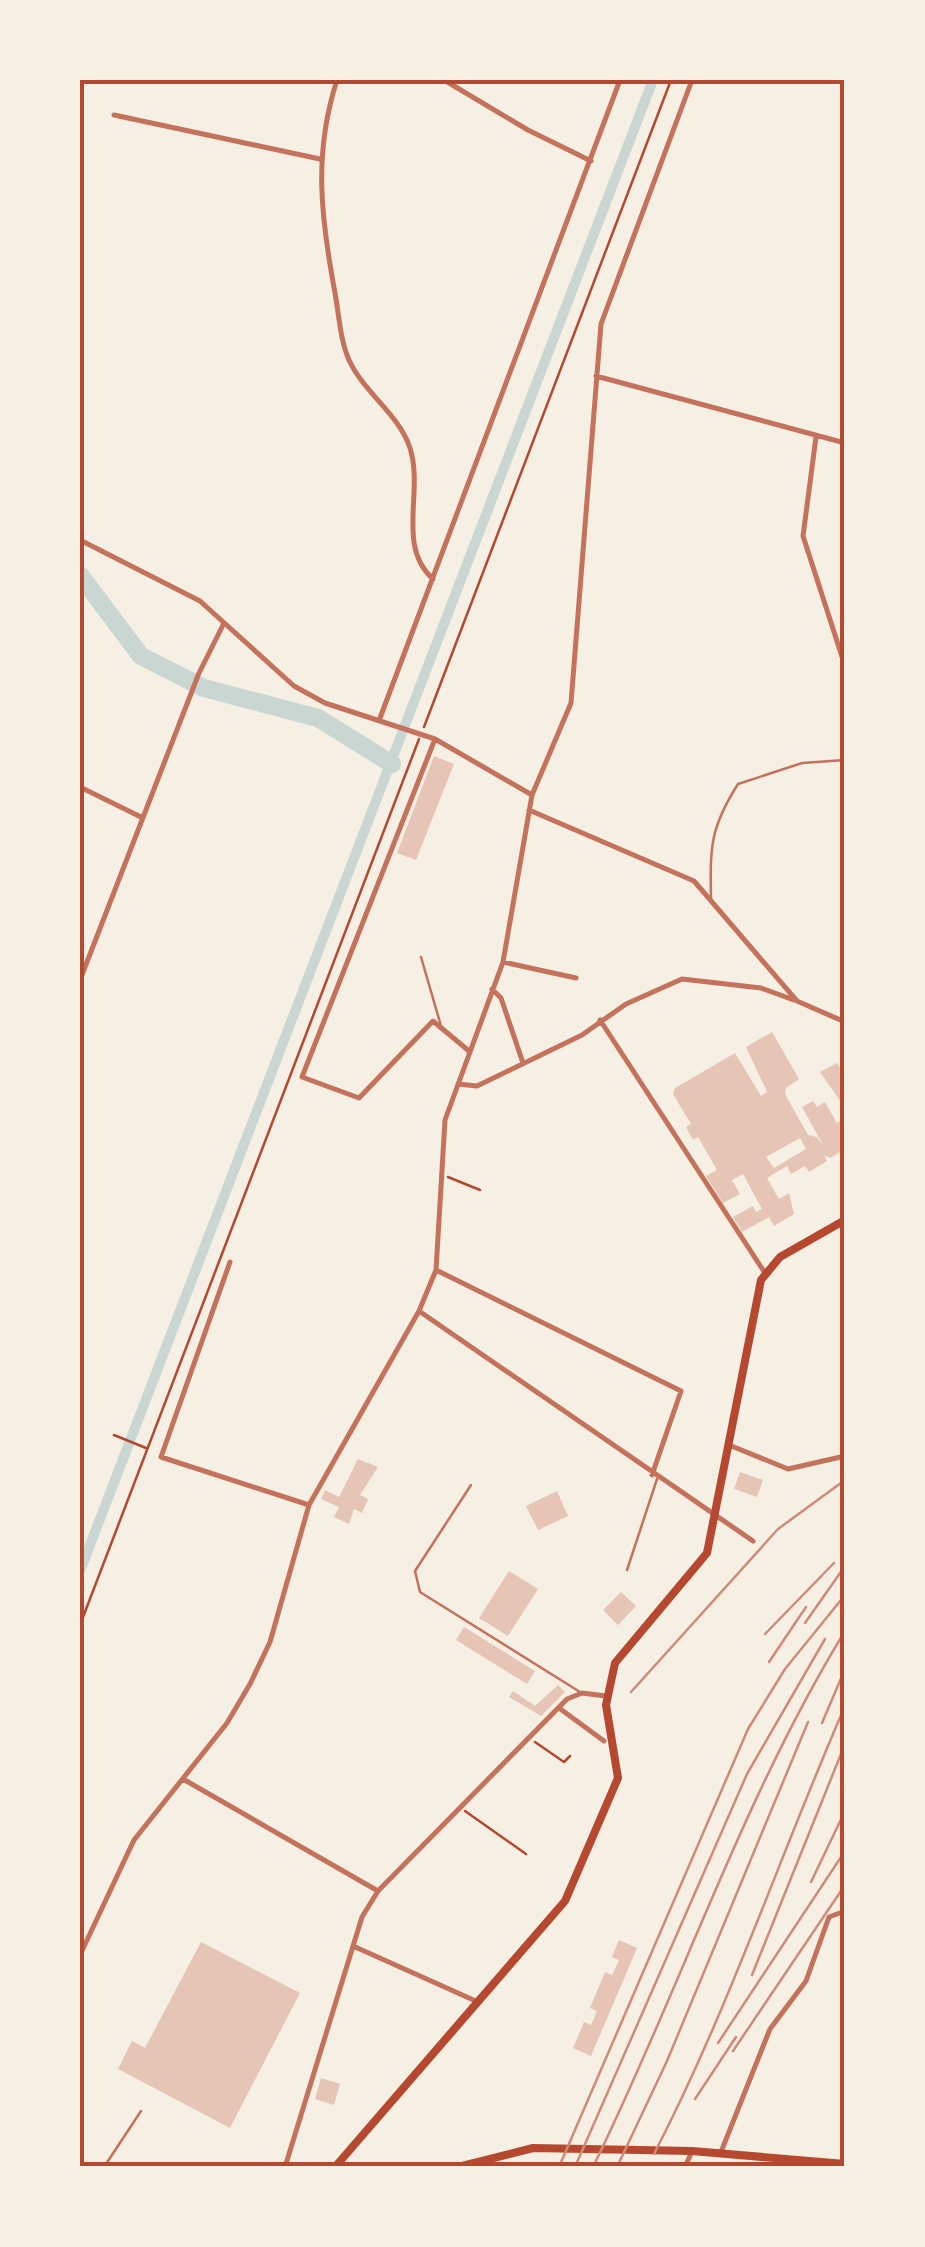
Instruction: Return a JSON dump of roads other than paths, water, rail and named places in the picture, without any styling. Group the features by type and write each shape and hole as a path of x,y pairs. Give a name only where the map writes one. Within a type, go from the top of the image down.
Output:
{"main road":[{"path":"339,2165 562,1906 616,1784 620,1766 608,1734 606,1696 620,1652 702,1562 756,1298 765,1273 786,1252 845,1220"},
{"path":"458,2167 512,2152 547,2148 689,2151 803,2164 845,2164"}],"street":[{"path":"337,80 320,158 320,211 348,358 366,391 402,430 410,448 414,556 433,580"},
{"path":"444,80 528,130 591,161"},
{"path":"380,718 620,80"},
{"path":"80,1955 134,1840 228,1723 270,1642 309,1505 419,1311 436,1270 446,1120 502,962 532,795 570,703 596,376 609,293 692,80"},
{"path":"114,115 320,158"},
{"path":"596,376 845,444"},
{"path":"816,436 803,536 845,666"},
{"path":"80,540 200,602 294,686 326,703 436,738 532,795"},
{"path":"80,980 199,674 224,623"},
{"path":"436,738 302,1078 359,1098 432,1021 469,1051"},
{"path":"80,787 143,818"},
{"path":"528,810 694,881 797,1001"},
{"path":"502,962 576,978"},
{"path":"458,1084 476,1086 582,1035 600,1020 682,979 762,988 845,1021"},
{"path":"492,989 501,998 523,1063"},
{"path":"600,1020 765,1273"},
{"path":"230,1262 161,1458 309,1505"},
{"path":"436,1270 681,1392 655,1477"},
{"path":"419,1311 753,1541"},
{"path":"728,1445 788,1469 845,1456"},
{"path":"285,2167 362,1917 378,1891 560,1708 582,1693 606,1696"},
{"path":"560,1708 604,1742"},
{"path":"183,1778 378,1891"},
{"path":"720,2154 770,2029 806,1981 829,1918 842,1912"},
{"path":"353,1946 481,2003"},
{"path":"685,2167 689,2151"}],"lane":[{"path":"712,900 710,840 718,816 738,784 788,766 845,760"},
{"path":"421,956 442,1027"},
{"path":"626,1570 655,1477"},
{"path":"471,1486 415,1572 420,1592 582,1693"},
{"path":"104,2167 141,2111"}],"waterway":[{"path":"80,1571 653,80"},
{"path":"80,575 141,656 204,688 318,718 392,764"}],"railway":[{"path":"631,1692 778,1529 845,1480"},
{"path":"765,1634 834,1563"},
{"path":"805,1623 845,1566"},
{"path":"559,2167 748,1729 785,1669 845,1595"},
{"path":"769,1662 806,1607"},
{"path":"593,2167 774,1761 845,1631"},
{"path":"575,2167 747,1774 825,1639"},
{"path":"822,1723 845,1669"},
{"path":"654,2154 730,1988 845,1706"},
{"path":"617,2167 667,2061 808,1722"},
{"path":"752,1975 845,1744"},
{"path":"811,1882 845,1811"},
{"path":"718,2043 845,1851"},
{"path":"733,2051 845,1885"},
{"path":"695,2099 736,2037"}]}
